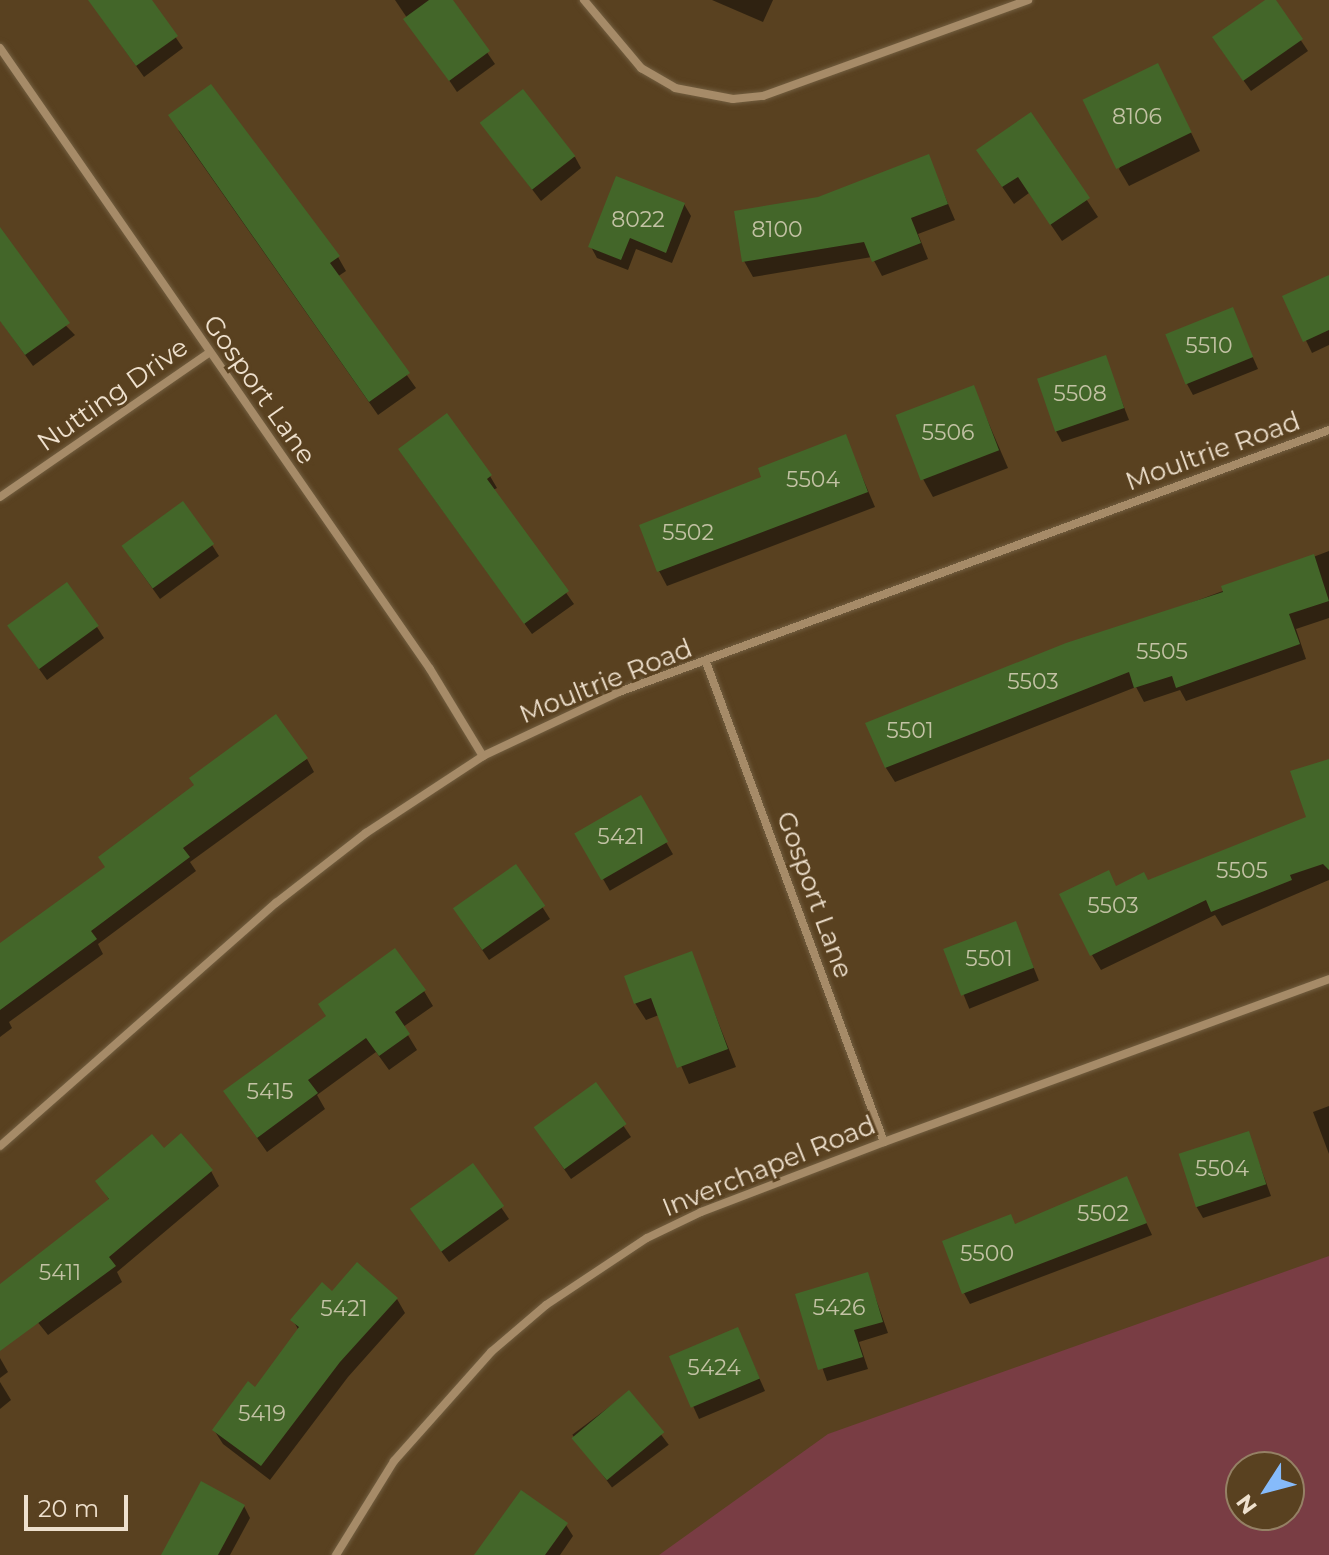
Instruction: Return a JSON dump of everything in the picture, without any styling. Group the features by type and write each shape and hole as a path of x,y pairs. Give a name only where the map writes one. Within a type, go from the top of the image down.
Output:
{"street":[{"path":"584,0 641,68 675,88 733,99 763,96 1028,0"},
{"name":"Gosport Lane","path":"0,48 430,669 483,756"},
{"name":"Nutting Drive","path":"0,497 209,353"},
{"name":"Moultrie Road","path":"0,1146 276,903 366,833 483,756 619,692 1329,430"},
{"name":"Gosport Lane","path":"706,662 884,1142"},
{"name":"Inverchapel Road","path":"336,1555 394,1461 440,1404 546,1305 605,1263 701,1212 1329,979"}],"shaded area":[{"path":"1329,1256 1329,1555 659,1555 828,1434"}],"building":[{"path":"88,0 152,0 178,36 136,66"},
{"path":"429,0 453,0 490,51 449,81 403,19"},
{"path":"1265,0 1276,0 1303,39 1243,81 1212,37"},
{"path":"1158,63 1192,132 1116,169 1083,100"},
{"path":"211,84 340,256 330,263 410,373 369,402 168,115"},
{"path":"523,89 575,156 532,190 480,123"},
{"path":"1031,112 1090,198 1050,225 1018,177 1002,187 976,150"},
{"path":"929,154 948,204 911,218 921,243 872,262 864,242 742,262 734,211 818,197"},
{"path":"616,176 685,203 666,253 630,238 621,260 588,247"},
{"path":"0,227 70,323 25,355 0,321"},
{"path":"1329,275 1329,330 1303,342 1282,296"},
{"path":"1233,307 1253,357 1186,384 1165,334"},
{"path":"1106,355 1124,408 1055,432 1037,379"},
{"path":"974,385 999,450 921,480 896,415"},
{"path":"447,413 492,475 487,479 569,591 524,624 398,449"},
{"path":"846,434 868,492 657,572 639,525 761,477 758,468"},
{"path":"183,501 214,544 153,589 122,546"},
{"path":"1314,554 1329,601 1289,614 1300,644 1176,688 1172,676 1134,688 1129,672 885,768 865,723 1066,643 1223,592 1221,586"},
{"path":"67,582 99,626 39,669 7,625"},
{"path":"276,714 308,758 183,848 190,857 91,931 97,939 0,1010 0,943 105,867 98,857 194,785 189,778"},
{"path":"1329,759 1329,870 1323,864 1290,875 1292,880 1211,912 1206,900 1090,956 1059,894 1109,870 1116,886 1144,872 1148,880 1306,817 1290,771"},
{"path":"641,795 668,842 601,880 574,834"},
{"path":"516,864 545,906 482,950 453,908"},
{"path":"1016,921 1034,968 961,996 943,949"},
{"path":"395,948 426,990 395,1012 410,1034 379,1056 366,1038 308,1080 318,1093 257,1138 223,1091 326,1016 318,1004"},
{"path":"692,951 728,1049 677,1068 651,998 634,1004 624,976"},
{"path":"596,1082 627,1124 564,1169 534,1127"},
{"path":"1249,1131 1266,1184 1196,1207 1179,1154"},
{"path":"181,1133 213,1170 109,1257 116,1266 0,1351 0,1284 109,1199 95,1181 152,1134 164,1148"},
{"path":"473,1163 504,1206 441,1252 410,1209"},
{"path":"1127,1176 1147,1223 962,1294 942,1241 1011,1214 1015,1224"},
{"path":"357,1262 398,1298 340,1362 261,1466 212,1430 248,1381 255,1387 299,1327 290,1320 322,1282 332,1291"},
{"path":"868,1272 883,1322 854,1330 863,1357 818,1370 795,1294"},
{"path":"738,1327 760,1379 691,1408 669,1356"},
{"path":"629,1390 664,1432 607,1480 572,1438"},
{"path":"201,1481 245,1505 218,1555 161,1555"},
{"path":"521,1490 568,1523 545,1555 474,1555"}]}
